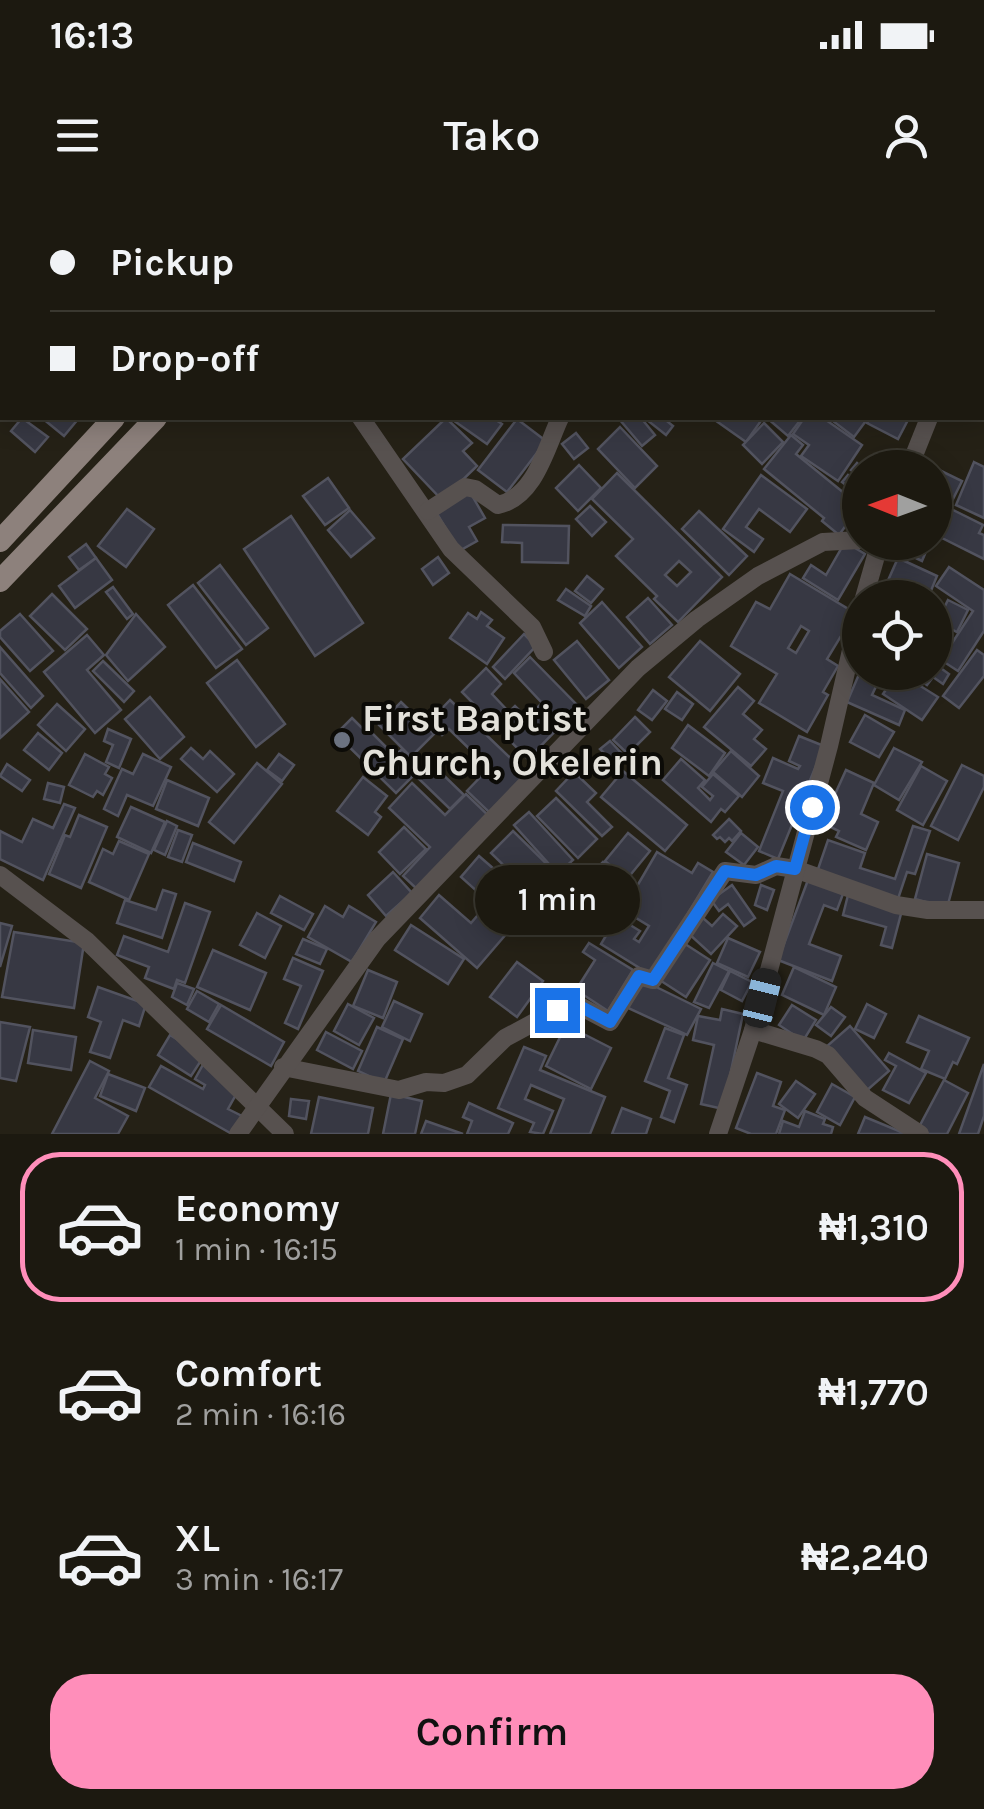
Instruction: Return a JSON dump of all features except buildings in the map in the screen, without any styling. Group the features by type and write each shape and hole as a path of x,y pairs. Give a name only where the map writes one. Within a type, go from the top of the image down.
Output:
{"main road":[{"path":"0,540 112,420"},
{"path":"0,581 154,420"}],"street":[{"path":"362,420 452,548 532,627 544,652"},
{"path":"428,511 465,487 476,488 498,505 513,502 533,478 559,420"},
{"path":"916,450 928,420"},
{"path":"238,1134 377,939 638,668 758,576 823,542 842,541"},
{"path":"718,1134 753,1030 842,689"},
{"path":"283,1067 399,1090 426,1082 444,1084 467,1075 495,1044 572,1002 610,1022 639,976 653,980 725,871 756,875 776,866 795,869 896,906 984,910"},
{"path":"0,875 87,941 285,1134"},
{"path":"753,1030 828,1055 864,1098 920,1134"}],"place":[{"name":"First Baptist Church, Okelerin","path":"342,740"}],"route":[{"path":"557,1010 572,1002 610,1022 639,976 653,980 725,871 756,875 776,866 795,869 812,807"}]}
